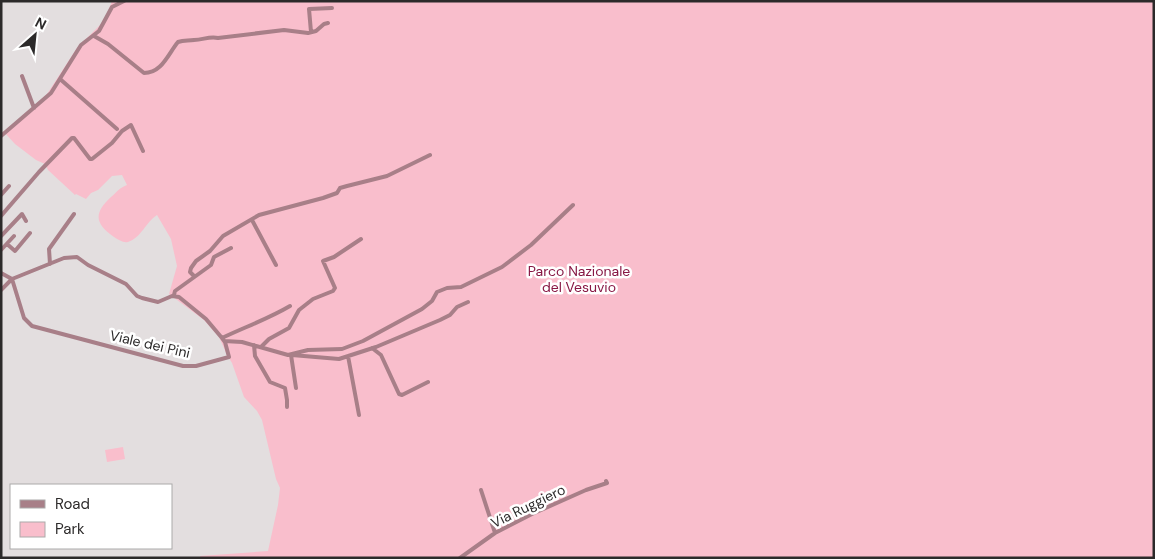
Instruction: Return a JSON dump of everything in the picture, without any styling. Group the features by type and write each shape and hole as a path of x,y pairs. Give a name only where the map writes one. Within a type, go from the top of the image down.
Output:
{"street":[{"path":"1,136 51,93 81,45 94,36 103,25 112,7 124,1"},
{"path":"311,32 309,9 332,8"},
{"path":"94,36 108,44 144,73 148,73 163,65 178,42 185,40 284,30 311,32 328,23"},
{"path":"22,76 34,108"},
{"path":"60,79 116,129"},
{"path":"1,216 39,172 72,138 92,159 131,125 143,151"},
{"path":"194,276 190,270 196,261 210,251 223,236 259,215 323,198 337,193 340,188 386,176 430,155"},
{"path":"1,195 9,186"},
{"path":"291,355 308,350 342,349 356,344 422,309 432,301 437,292 447,288 461,287 496,271 531,245 573,205"},
{"path":"1,236 22,214 26,222"},
{"path":"50,264 49,249 74,214"},
{"path":"252,220 276,265"},
{"path":"7,244 15,251 30,233"},
{"path":"1,250 14,236"},
{"path":"261,347 269,339 287,329 299,310 313,299 333,291 334,288 323,261 334,257 360,239"},
{"path":"174,296 175,291 211,265 214,258 231,248"},
{"path":"1,290 12,279 64,258 77,258 126,284 137,296 142,298 161,302 174,296 179,297 206,320 223,340 242,342 291,355 331,359 339,359 372,348 445,318 452,314 457,307 468,302"},
{"path":"1,273 12,279"},
{"name":"Viale dei Pini","path":"12,279 24,318 32,326 189,366 196,366 229,357 223,340"},
{"path":"223,340 259,320 272,316 290,306"},
{"path":"254,345 255,356 270,382 284,388 287,407"},
{"path":"372,348 381,355 399,394 402,395 428,382"},
{"path":"291,355 296,388"},
{"path":"348,356 359,415"},
{"name":"Via Ruggiero","path":"460,558 495,533 586,490 607,483 606,480"},
{"path":"481,490 495,533"}],"green space":[{"name":"Parco Nazionale del Vesuvio","path":"112,1 1154,1 1154,558 201,558 200,556 268,551 280,488 276,479 262,420 257,411 244,397 232,363 219,337 204,320 169,294 177,266 171,239 157,215 140,234 128,242 123,242 107,232 100,222 99,213 101,208 118,190 127,185 122,175 112,176 86,199 75,195 48,170 45,164 36,160 15,144 4,132 47,94 77,48 104,21"},
{"path":"123,447 125,459 107,462 105,450"}]}
